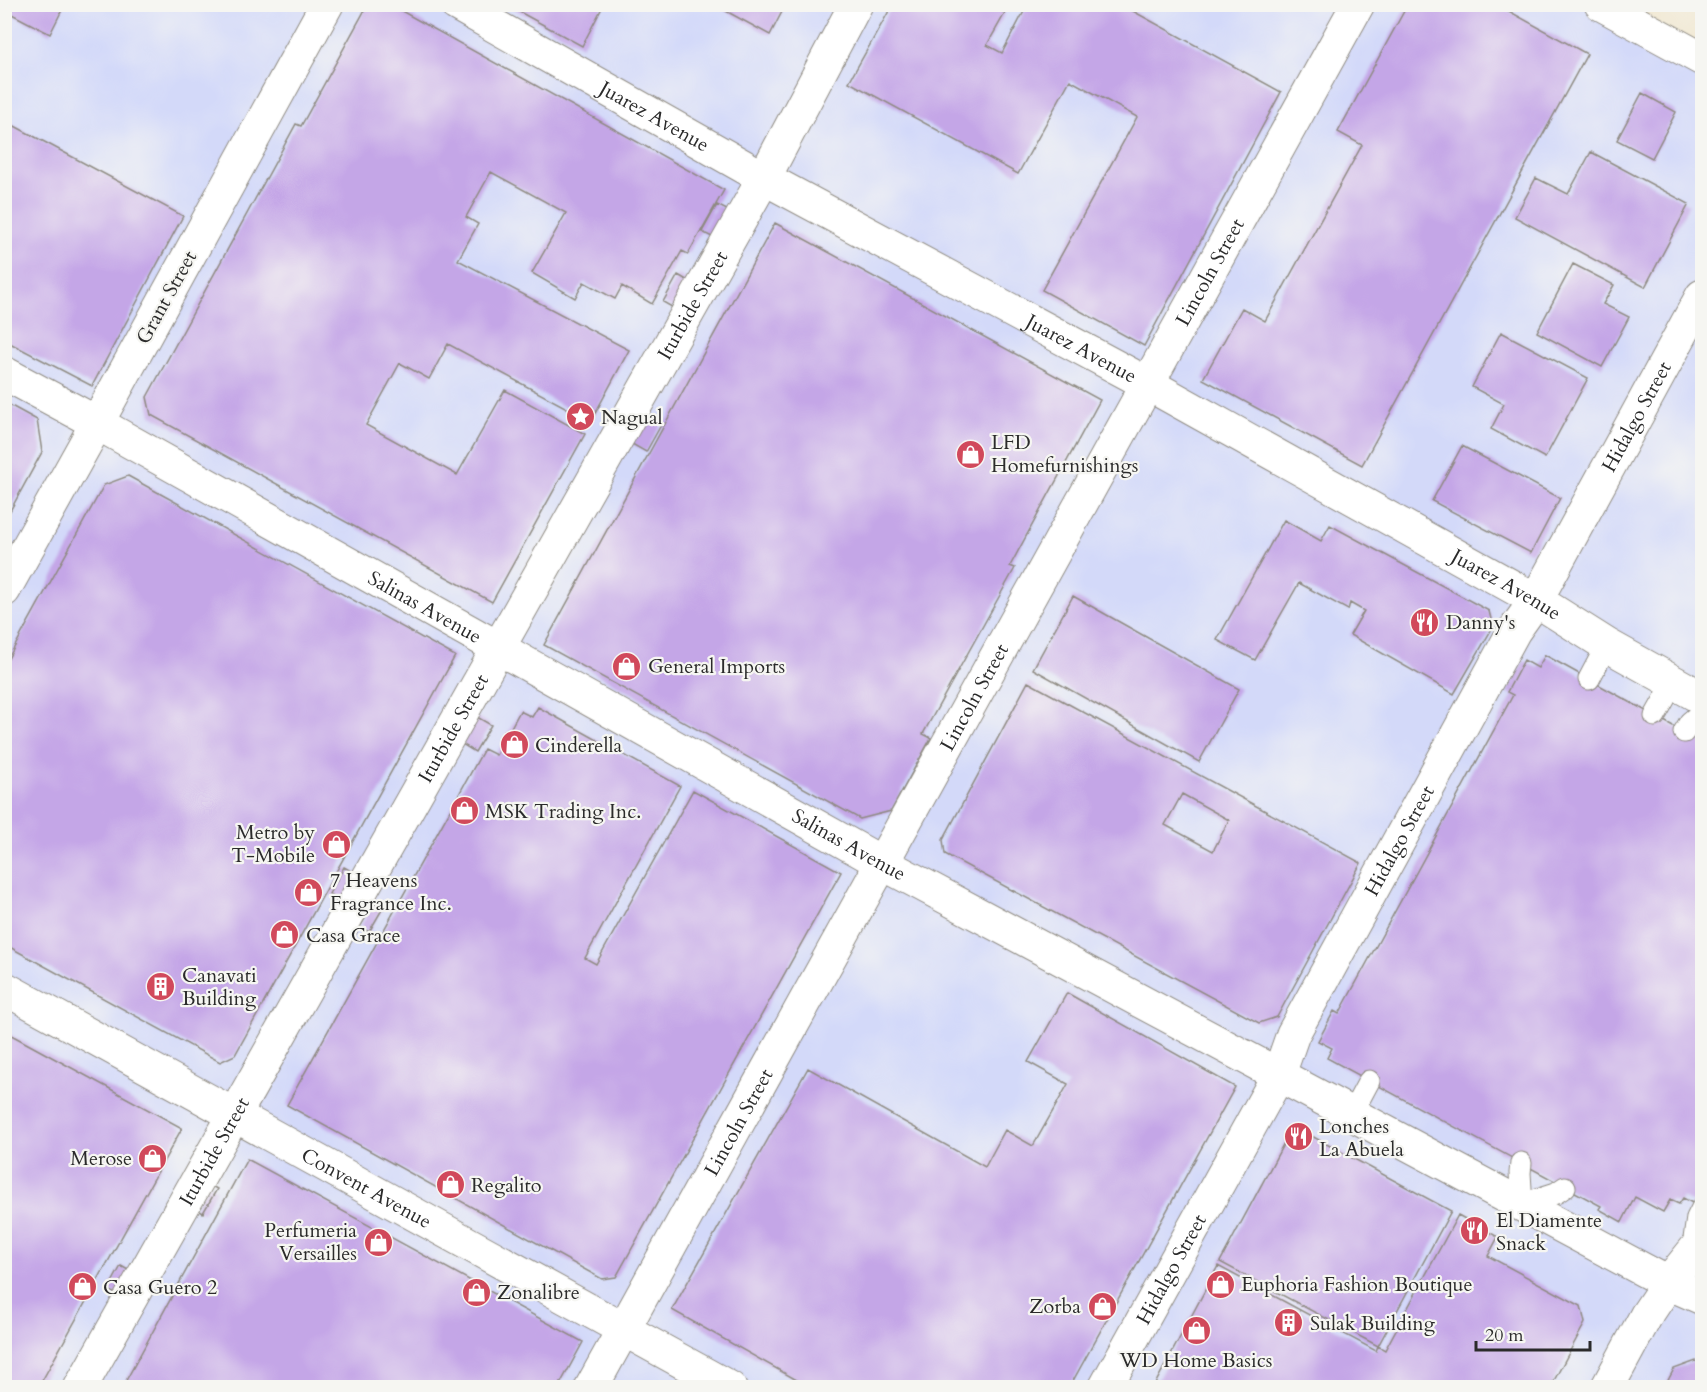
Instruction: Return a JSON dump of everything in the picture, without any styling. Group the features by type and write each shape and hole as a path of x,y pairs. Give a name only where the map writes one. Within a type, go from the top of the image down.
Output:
{"street":[{"name":"Grant Street","path":"4,590 327,4"},
{"name":"Juarez Avenue","path":"456,4 764,178 1148,384 1536,600 1607,645 1702,698"},
{"name":"Iturbide Street","path":"80,1388 764,178 856,4"},
{"name":"Lincoln Street","path":"591,1388 1358,4"},
{"path":"1601,4 1702,59"},
{"name":"Hidalgo Street","path":"1105,1388 1279,1074 1293,1034 1514,631 1536,600 1702,296"},
{"name":"Salinas Avenue","path":"4,373 882,863 1668,1283 1702,1298"},
{"name":"Convent Avenue","path":"4,988 730,1388"},
{"path":"1606,1388 1646,1316 1668,1283 1699,1248"}],"lane":[{"path":"1589,679 1607,645"},
{"path":"1655,716 1674,682"},
{"path":"1684,732 1690,722 1702,712"},
{"path":"1352,1113 1369,1081"},
{"path":"1521,1163 1522,1204 1556,1193 1565,1187"},
{"path":"1699,1248 1697,1218 1702,1208"}],"shaded area":[{"path":"1601,4 1702,59 1702,1387 5,1388 5,5"}],"building":[{"path":"4,4 65,4 50,34 4,10"},
{"path":"389,4 724,190 688,254 682,251 652,304 622,286 615,299 584,282 575,298 532,273 566,213 491,172 466,217 478,224 458,260 629,350 591,421 448,344 429,379 400,363 366,425 457,475 505,390 585,434 492,602 151,415 147,397 296,124 301,126 366,8"},
{"path":"505,4 604,4 582,46"},
{"path":"713,4 786,4 770,35"},
{"path":"893,4 988,4 1005,13 987,45 1002,53 1028,4 1120,4 1281,92 1144,346 1042,290 1137,117 1070,80 1018,174 849,82"},
{"path":"1408,4 1496,4 1587,54 1362,465 1203,379 1242,308 1265,321 1362,145 1338,132"},
{"path":"1642,93 1676,112 1652,158 1617,140"},
{"path":"9,123 183,216 92,386 4,340 4,132"},
{"path":"1591,152 1689,204 1645,287 1515,217 1536,178 1568,194"},
{"path":"717,205 731,212 716,239 702,232"},
{"path":"775,223 1100,400 1010,566 1015,568 923,734 931,738 891,811 860,819 544,645"},
{"path":"1573,264 1614,285 1603,304 1629,317 1602,367 1537,332"},
{"path":"678,275 692,283 677,310 663,302"},
{"path":"1501,332 1588,378 1545,458 1491,429 1504,404 1472,387"},
{"path":"4,402 37,420 42,452 4,522"},
{"path":"647,417 661,425 646,452 632,444"},
{"path":"1462,446 1560,498 1531,553 1432,501"},
{"path":"128,476 455,656 235,1055 220,1062 4,944 4,666 104,485"},
{"path":"1284,520 1321,541 1330,525 1489,611 1493,627 1454,694 1350,635 1364,611 1350,603 1348,610 1299,583 1255,660 1217,640"},
{"path":"1073,596 1239,689 1199,762 1033,669"},
{"path":"1545,655 1702,742 1702,1208 1683,1198 1679,1204 1670,1200 1663,1212 1635,1197 1622,1222 1599,1209 1601,1206 1327,1058 1332,1048 1318,1041 1334,1011 1339,1014 1513,695 1507,692 1524,660 1538,668"},
{"path":"1028,682 1361,863 1277,1017 1259,1023 945,854 943,840","holes":["1182,794 1229,820 1213,851 1165,825"]},
{"path":"538,707 680,786 585,958 596,964 693,790 841,872 616,1277 602,1279 287,1105 484,749 496,755 520,711 532,717"},
{"path":"477,717 491,725 475,752 462,744"},
{"path":"344,867 358,875 344,902 329,894"},
{"path":"374,903 383,908 369,932 360,927"},
{"path":"1067,993 1235,1087 1069,1388 811,1388 672,1310 808,1068 985,1167 1005,1130 1033,1146 1068,1084 1028,1062"},
{"path":"4,1031 182,1128 38,1388 4,1388"},
{"path":"1293,1126 1451,1211 1378,1346 1220,1262"},
{"path":"247,1159 583,1342 558,1388 122,1388"},
{"path":"208,1184 217,1189 203,1213 195,1208"},
{"path":"1458,1215 1498,1237 1488,1256 1581,1306 1585,1323 1550,1388 1153,1388 1218,1266 1376,1351 1378,1346 1385,1350"},
{"path":"121,1266 130,1271 117,1295 108,1290"},
{"path":"1696,1361 1702,1364 1702,1388 1664,1388 1674,1369"}],"place":[{"name":"Nagual","path":"580,417"},
{"name":"LFD Homefurnishings","path":"970,454"},
{"name":"Danny's","path":"1425,622"},
{"name":"General Imports","path":"627,666"},
{"name":"Cinderella","path":"514,745"},
{"name":"MSK Trading Inc.","path":"464,811"},
{"name":"Metro by T-Mobile","path":"336,844"},
{"name":"7 Heavens Fragrance Inc.","path":"309,892"},
{"name":"Casa Grace","path":"285,935"},
{"name":"Canavati Building","path":"161,986"},
{"name":"Lonches La Abuela","path":"1298,1137"},
{"name":"Merose","path":"153,1158"},
{"name":"Regalito","path":"450,1185"},
{"name":"El Diamente Snack","path":"1475,1231"},
{"name":"Perfumeria Versailles","path":"378,1242"},
{"name":"Euphoria Fashion Boutique","path":"1220,1284"},
{"name":"Casa Guero 2","path":"82,1287"},
{"name":"Zonalibre","path":"476,1292"},
{"name":"Zorba","path":"1102,1306"},
{"name":"Sulak Building","path":"1289,1323"},
{"name":"WD Home Basics","path":"1196,1330"}]}
